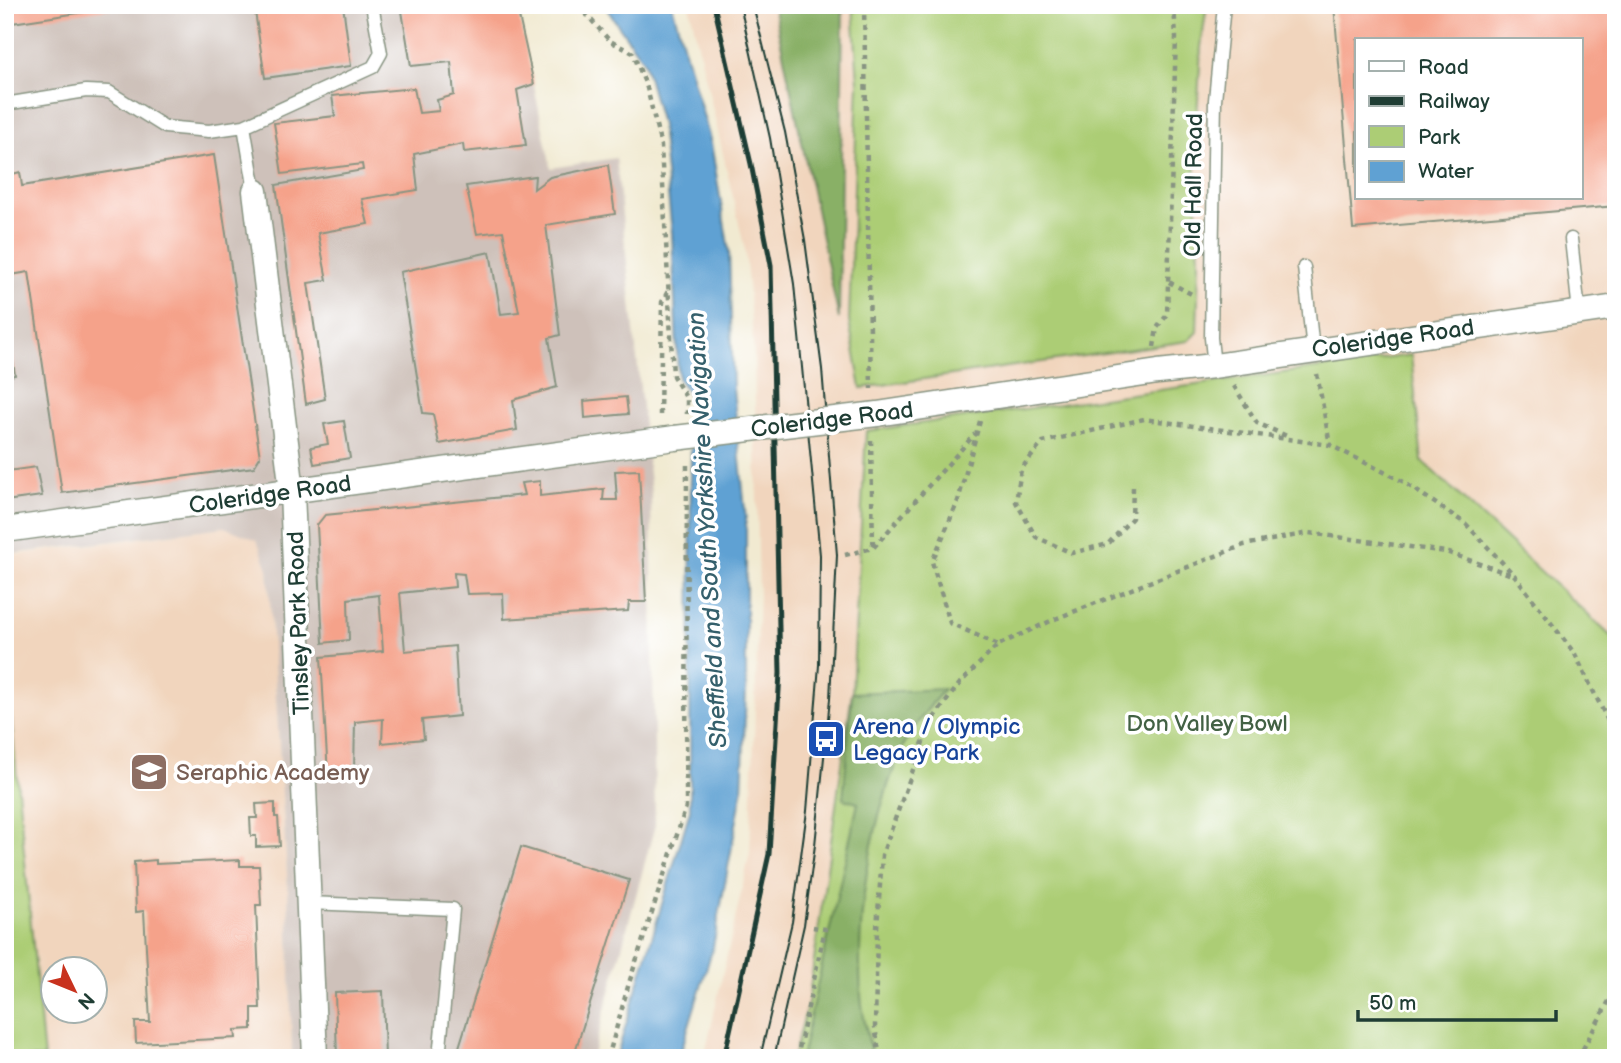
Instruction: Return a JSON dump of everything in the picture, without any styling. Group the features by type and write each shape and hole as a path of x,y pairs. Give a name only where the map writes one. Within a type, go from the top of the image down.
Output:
{"street":[{"name":"Tinsley Park Road","path":"255,191 292,491 315,1058"},
{"name":"Coleridge Road","path":"5,530 873,415 1616,307"}],"lane":[{"path":"5,104 86,91 109,92 165,127 209,131 244,125 373,67 381,53 372,5"},
{"name":"Old Hall Road","path":"1214,366 1211,338 1215,100 1224,5"},
{"path":"244,125 255,191"},
{"path":"1571,239 1579,312"},
{"path":"1304,267 1313,349"},
{"path":"309,903 453,909 439,1058"}],"path":[{"path":"578,5 610,41 633,53 647,88 661,146 673,376 687,399 677,439"},
{"path":"864,5 873,415 873,548"},
{"path":"1157,372 1153,346 1157,328 1167,315 1176,37 1174,5"},
{"path":"608,1058 629,983 686,807 677,439 662,302 670,289"},
{"path":"1313,349 1330,445"},
{"path":"1214,366 1234,386 1257,423 1295,440"},
{"path":"987,397 958,501 932,562 950,623 998,645"},
{"path":"1133,487 1132,518 1108,544 1072,553 1036,537 1016,502 1021,469 1043,442 1144,419 1330,445 1402,481 1466,524 1515,576 1575,654 1608,721 1616,751"},
{"path":"845,555 873,548 978,431"},
{"path":"880,1058 875,1027 881,855 930,723 960,683 998,645 1055,619 1244,545 1309,533 1446,552 1515,576"},
{"path":"797,1058 825,929 813,927"},
{"path":"1578,1058 1616,988"}],"shaded area":[{"path":"5,5 517,5 551,168 616,158 651,493 655,825 592,1058 292,1058 288,889 268,569 257,540 224,527 5,555"},
{"path":"689,5 1616,5 1616,1058 704,1058 750,853 759,595 754,353 745,250"},
{"name":"Seraphic Academy","path":"224,527 257,539 268,569 288,889 292,1058 44,1058 41,1024 108,1024 108,954 38,954 38,996 5,655 5,556"}],"green space":[{"path":"773,5 843,5 839,319"},
{"path":"853,5 1207,5 1201,47 1195,154 1199,262 1197,332 1188,341 861,388 849,321 858,83"},
{"name":"Don Valley Bowl","path":"1411,355 1422,461 1616,641 1616,1058 793,1058 808,1003 852,693 866,431"},
{"path":"5,655 38,996 38,1024 41,1024 44,1058 5,1058"},
{"path":"944,689 903,746 872,843 863,903 860,965 862,1003 872,1058 801,1058 858,803 843,799 852,693"}],"water":[{"name":"Sheffield and South Yorkshire Navigation","path":"604,5 672,5 711,143 729,251 733,388 746,521 746,689 742,793 713,947 679,1058 616,1058 690,810 691,397 678,379 672,233 661,124 644,62"}],"building":[{"path":"5,5 119,5 119,7 5,24"},
{"path":"254,5 343,5 351,66 265,78"},
{"path":"401,5 505,5 506,12 518,12 534,84 517,90 526,145 464,152 463,144 414,154 418,190 362,199 368,224 318,233 327,280 308,283 325,399 306,404 276,185 363,170 362,164 282,174 274,123 335,116 332,96 414,88 419,113 439,111 437,100 454,95 451,62 411,66"},
{"path":"1334,5 1616,5 1616,206 1353,229"},
{"path":"214,155 260,457 254,467 62,493 29,272 5,276 5,176 20,172 22,186"},
{"path":"608,165 615,214 546,225 560,335 549,338 557,387 513,400 517,430 439,444 433,414 423,413 400,272 490,252 501,314 519,312 503,231 477,234 466,186 535,176 534,189 550,177"},
{"path":"5,309 15,375 5,377"},
{"path":"626,397 628,414 585,418 584,401"},
{"path":"344,421 350,458 314,464 311,447 328,444 324,424"},
{"path":"5,465 8,471 36,467 42,496 5,501"},
{"path":"639,470 646,602 629,602 628,611 504,619 503,593 467,594 464,574 454,573 455,587 400,593 405,651 455,646 459,716 422,720 424,739 382,743 383,719 355,722 354,771 328,775 321,657 383,651 379,595 348,599 349,640 323,643 317,525 325,515 524,495 521,483 540,481 540,496 604,489 603,500 617,500 615,471"},
{"path":"275,803 280,846 256,847 256,836 251,836 250,818 257,818 256,804"},
{"path":"521,847 629,880 573,1058 457,1058 456,1057"},
{"path":"156,860 156,864 240,860 240,866 259,866 261,905 256,905 260,1008 252,1008 252,1029 235,1030 236,1038 136,1043 135,1022 150,1022 144,911 136,912 134,862"},
{"path":"383,991 385,1058 337,1058 335,993"}],"tram line":[{"path":"740,5 770,138 794,284 820,555 819,665 807,811 792,922 760,1058"},
{"path":"753,5 785,132 805,240 822,369 837,555 830,699 815,845 804,925 774,1058"}],"railway":[{"path":"714,5 771,265 780,673 769,854 724,1058"}],"place":[{"name":"Arena / Olympic Legacy Park","path":"826,739"},
{"name":"Seraphic Academy","path":"149,772"}]}
